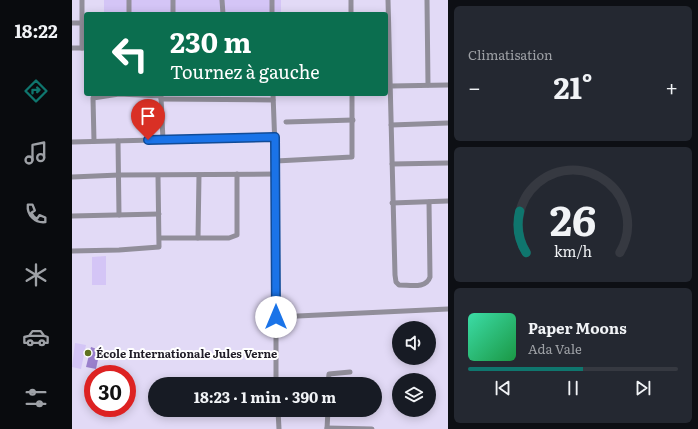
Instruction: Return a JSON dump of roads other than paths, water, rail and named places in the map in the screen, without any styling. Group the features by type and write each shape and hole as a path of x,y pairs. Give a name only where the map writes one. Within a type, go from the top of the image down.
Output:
{"street":[{"path":"72,48 84,48 82,0"},
{"path":"129,0 129,12"},
{"path":"173,0 173,12"},
{"path":"222,0 222,12"},
{"path":"272,0 272,12"},
{"path":"350,0 351,12"},
{"path":"388,0 391,86 392,203 396,282 399,285 424,285 428,283 430,277 429,202"},
{"path":"427,0 428,85"},
{"path":"72,23 84,23"},
{"path":"391,86 448,85"},
{"path":"94,141 93,98 106,96"},
{"path":"163,140 161,96 273,97 276,161 276,377"},
{"path":"276,161 352,157 352,96"},
{"path":"286,122 352,120"},
{"path":"391,125 448,123"},
{"path":"72,142 275,137"},
{"path":"118,141 120,215"},
{"path":"392,164 448,163"},
{"path":"160,238 229,238 237,235 237,174"},
{"path":"72,177 119,175 158,176 276,174"},
{"path":"198,238 199,175"},
{"path":"72,251 158,248 160,238 158,176"},
{"path":"392,203 448,201"},
{"path":"72,216 159,214"},
{"path":"276,317 448,309"},
{"path":"329,377 329,374 350,372"},
{"path":"278,417 278,429"},
{"path":"328,417 327,428 372,429"}],"place":[{"name":"École Internationale Jules Verne","path":"88,353"}]}
